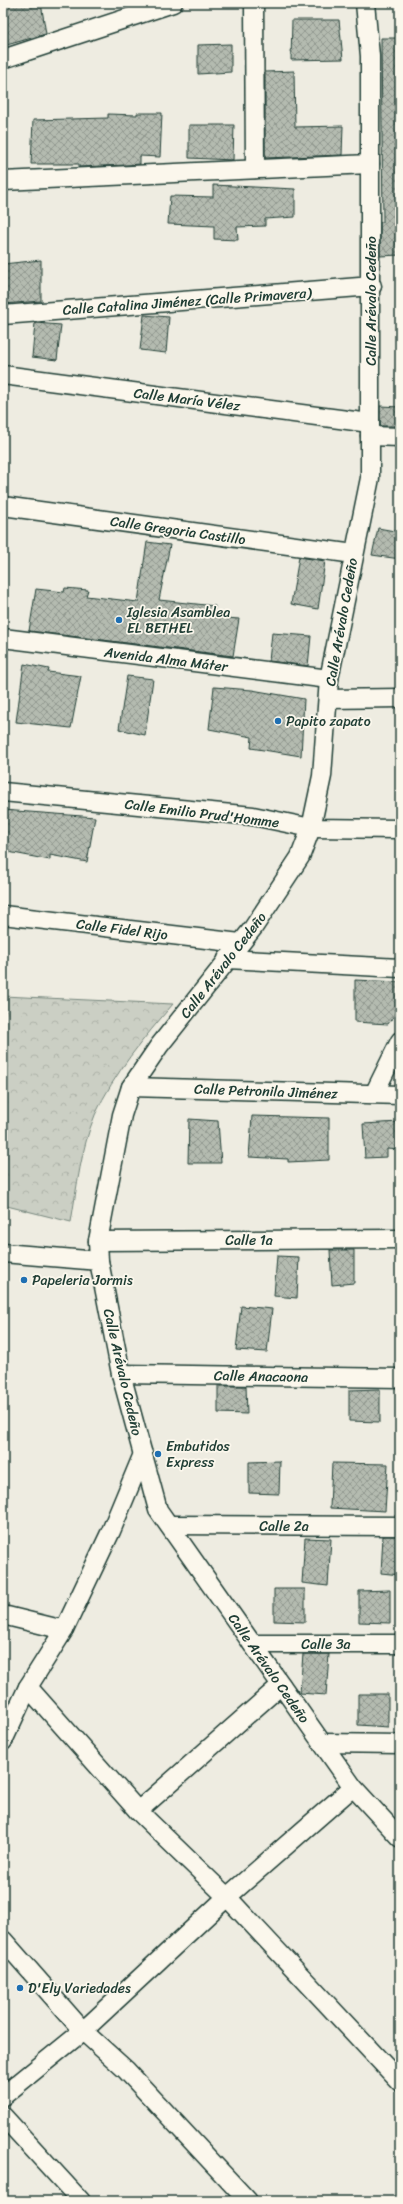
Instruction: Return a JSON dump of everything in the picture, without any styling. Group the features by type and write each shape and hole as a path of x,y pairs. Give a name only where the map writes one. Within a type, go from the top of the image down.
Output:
{"street":[{"path":"3,59 173,3"},
{"path":"254,3 255,170"},
{"name":"Calle Arévalo Cedeño","path":"365,3 370,56 372,286 370,478 329,679 322,776 311,828 300,856 253,928 159,1046 131,1087 122,1115 98,1241 99,1261 121,1374 158,1510 353,1788 400,1838"},
{"path":"3,181 370,164"},
{"name":"Calle Catalina Jiménez (Calle Primavera)","path":"3,320 372,286"},
{"name":"Calle María Vélez","path":"3,375 370,430 400,437"},
{"name":"Calle Gregoria Castillo","path":"3,506 354,554"},
{"name":"Avenida Alma Máter","path":"3,638 329,679"},
{"path":"328,699 400,698"},
{"name":"Calle Emilio Prud'Homme","path":"3,792 253,816 311,828 400,829"},
{"name":"Calle Fidel Rijo","path":"3,915 240,943"},
{"path":"227,959 400,968"},
{"path":"374,1094 400,1041"},
{"name":"Calle Petronila Jiménez","path":"131,1087 400,1095"},
{"name":"Calle 1a","path":"98,1241 400,1239"},
{"path":"3,1253 99,1261"},
{"name":"Calle Anacaona","path":"121,1374 400,1378"},
{"path":"3,1741 28,1687 64,1630 111,1531 143,1454"},
{"name":"Calle 2a","path":"169,1525 400,1526"},
{"path":"3,1615 64,1630"},
{"name":"Calle 3a","path":"252,1644 400,1644"},
{"path":"138,1811 281,1685"},
{"path":"28,1687 138,1811 227,1897 400,2082"},
{"path":"322,1744 400,1744"},
{"path":"3,2096 83,2031 227,1897 353,1788"},
{"path":"3,1940 83,2031 126,2070 248,2201"},
{"path":"3,2116 81,2201"}],"green space":[{"path":"3,996 173,1004 120,1070 95,1115 83,1154 71,1222 3,1205"}],"building":[{"path":"15,3 41,3 46,34 3,46 3,6"},
{"path":"292,20 339,20 343,59 291,60"},
{"path":"381,38 400,38 400,255 380,256 380,222 383,222"},
{"path":"231,44 231,72 198,74 198,45"},
{"path":"294,71 295,127 343,126 342,155 265,158 265,72"},
{"path":"137,113 162,113 160,157 140,156 140,164 128,165 79,167 79,164 31,164 33,120 108,118 108,114 137,115"},
{"path":"189,125 234,125 233,160 189,158"},
{"path":"213,185 295,189 295,217 265,219 265,226 237,227 238,240 214,239 214,226 168,224 170,196 213,197"},
{"path":"41,260 41,301 3,304 3,264"},
{"path":"144,315 169,317 166,353 140,350"},
{"path":"35,323 61,325 57,360 32,357"},
{"path":"380,406 400,407 400,426 380,426"},
{"path":"378,528 400,532 400,559 372,555"},
{"path":"147,542 170,545 159,600 215,606 213,617 239,619 233,656 29,631 36,589 64,592 65,588 88,590 86,596 138,602"},
{"path":"299,557 325,561 318,609 291,604"},
{"path":"272,633 311,636 308,666 269,661"},
{"path":"24,664 49,669 48,672 81,676 71,728 16,722"},
{"path":"127,676 153,679 145,735 119,729"},
{"path":"214,687 252,690 304,699 301,756 251,748 252,737 209,729"},
{"path":"3,810 95,817 87,862 50,855 50,860 3,851"},
{"path":"355,980 400,982 400,1007 388,1024 355,1022"},
{"path":"252,1116 329,1118 329,1160 288,1162 288,1159 249,1157"},
{"path":"189,1119 218,1121 221,1163 188,1163"},
{"path":"400,1122 400,1150 387,1149 387,1157 365,1158 363,1124"},
{"path":"330,1250 354,1250 354,1283 332,1285"},
{"path":"277,1256 299,1257 297,1298 274,1296"},
{"path":"241,1306 272,1309 267,1352 236,1350"},
{"path":"218,1386 246,1386 247,1414 218,1413"},
{"path":"380,1389 380,1422 349,1421 349,1390"},
{"path":"280,1461 279,1494 249,1493 249,1462"},
{"path":"332,1463 388,1464 385,1511 330,1508"},
{"path":"383,1536 400,1536 400,1575 381,1573"},
{"path":"305,1538 331,1539 328,1586 302,1583"},
{"path":"274,1589 305,1589 305,1622 274,1621"},
{"path":"390,1590 390,1623 359,1622 359,1591"},
{"path":"303,1654 329,1654 326,1695 300,1693"},
{"path":"358,1694 388,1694 388,1727 358,1725"}],"place":[{"name":"Iglesia Asamblea EL BETHEL","path":"119,620"},
{"name":"Papito zapato","path":"278,721"},
{"name":"Papeleria Jormis","path":"24,1280"},
{"name":"Embutidos Express","path":"158,1454"},
{"name":"D'Ely Variedades","path":"20,1988"}]}
